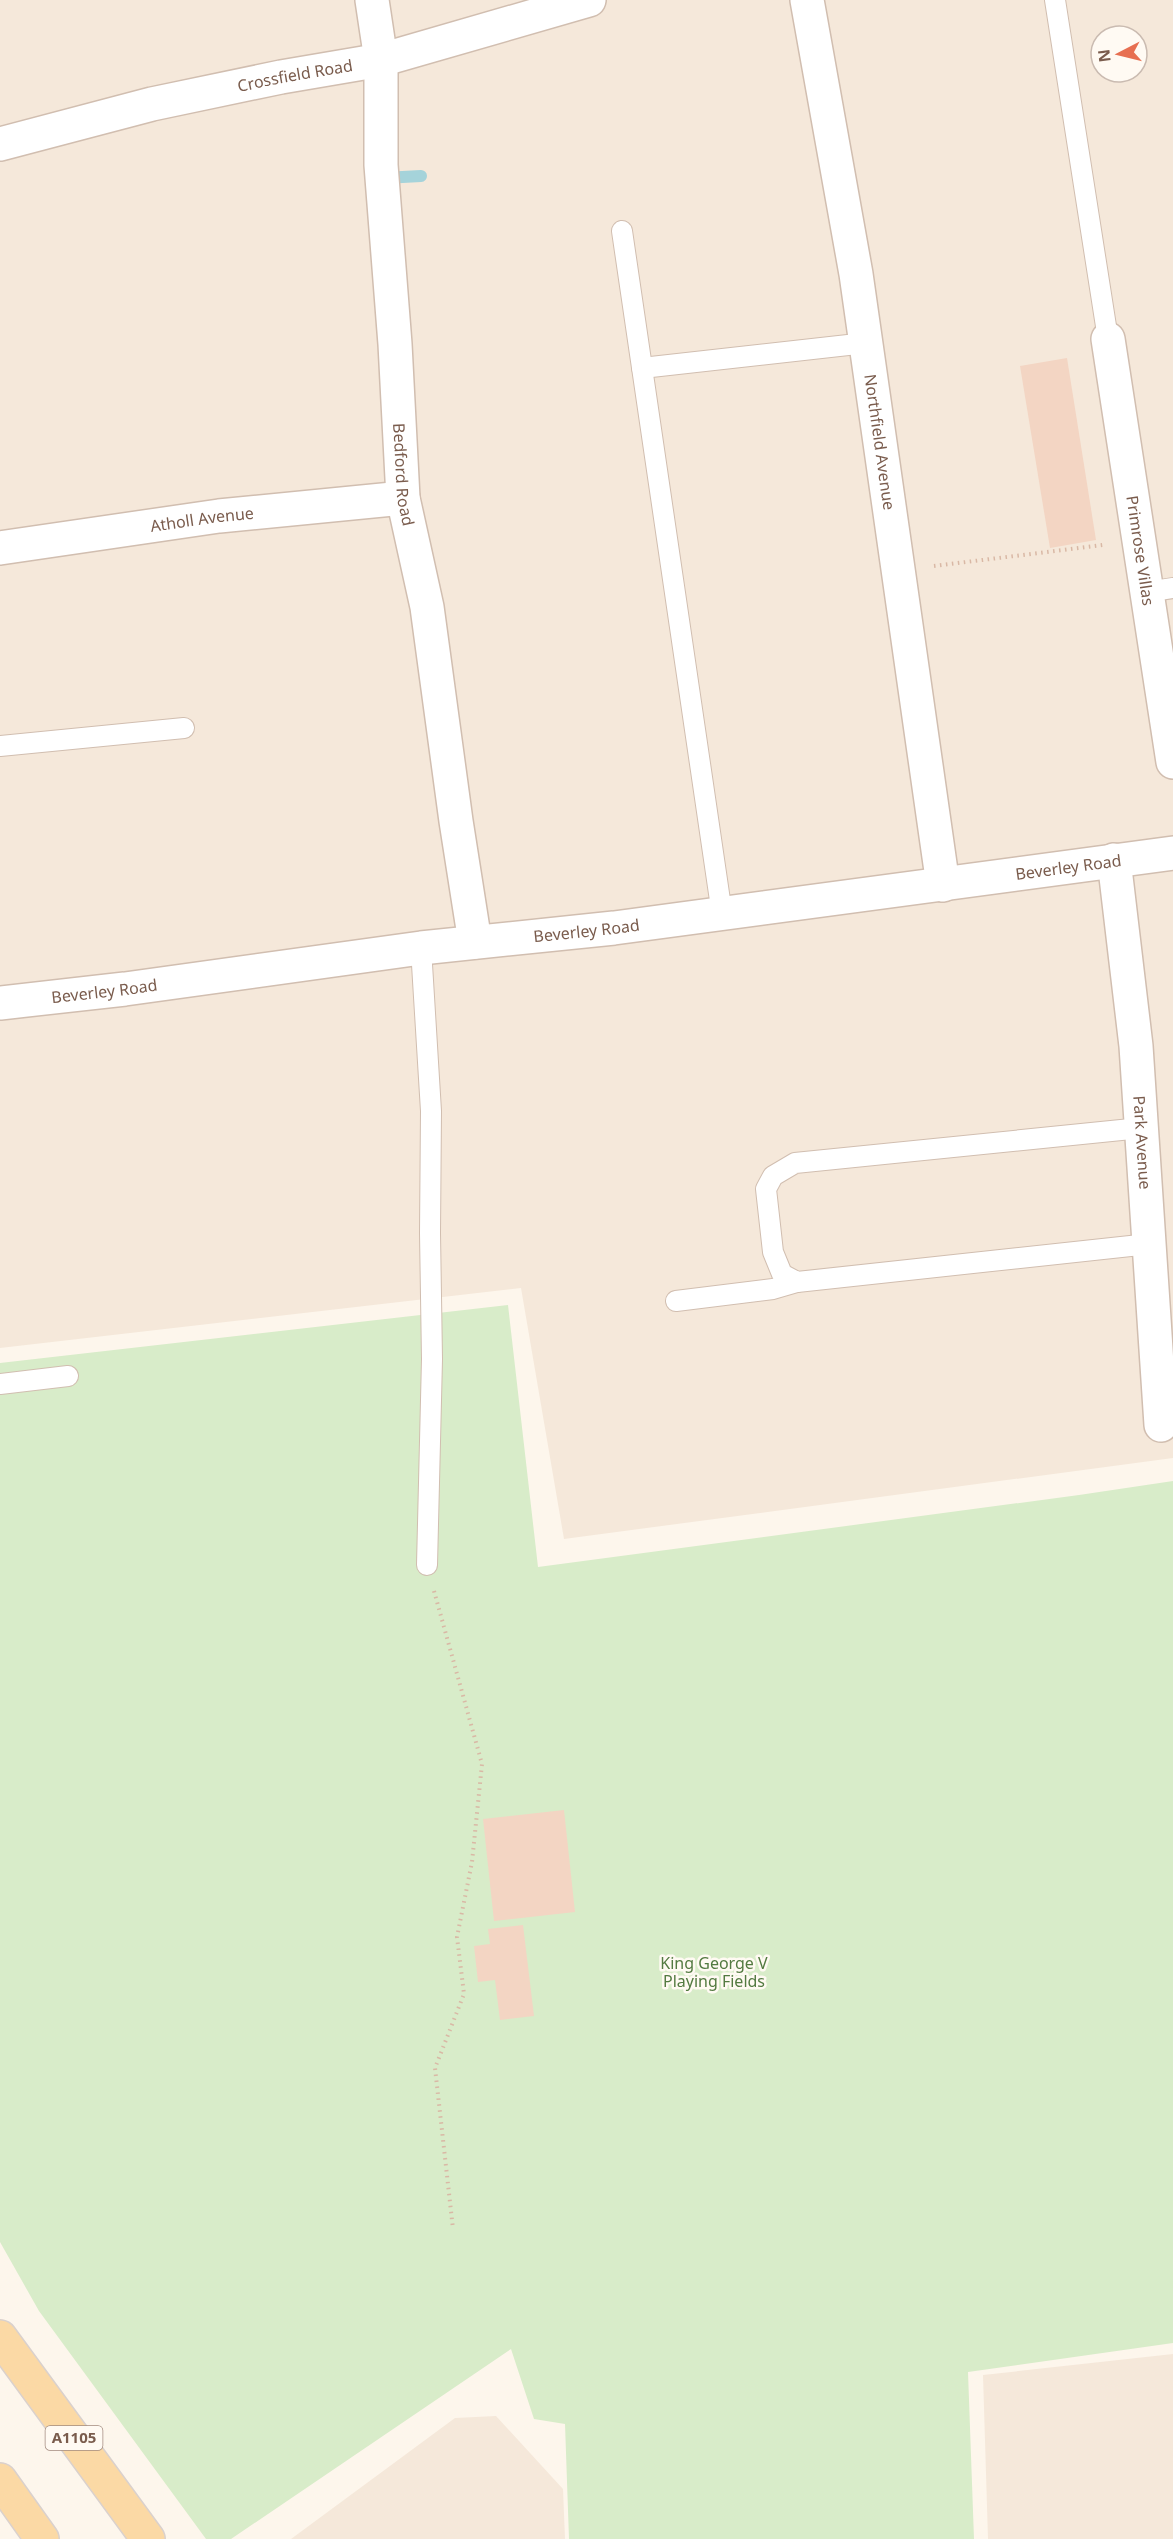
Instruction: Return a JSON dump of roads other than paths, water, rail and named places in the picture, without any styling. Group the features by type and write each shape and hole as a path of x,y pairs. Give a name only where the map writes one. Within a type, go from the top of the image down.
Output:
{"main road":[{"name":"A1105","path":"0,2337 148,2539"},
{"path":"0,2480 42,2539"}],"street":[{"name":"Bedford Road","path":"372,0 381,60 381,165 404,498 427,607 475,942"},
{"name":"Crossfield Road","path":"0,144 152,105 281,77 381,60 589,0"},
{"name":"Northfield Avenue","path":"807,0 856,274 943,885"},
{"name":"Primrose Villas","path":"1108,339 1139,540 1160,590 1173,762"},
{"name":"Atholl Avenue","path":"0,548 219,516 404,498"},
{"name":"Beverley Road","path":"0,1003 125,989 421,948 722,914 1173,853"},
{"name":"Park Avenue","path":"1114,860 1136,1046 1142,1128 1157,1233 1161,1425"}],"lane":[{"path":"1055,0 1108,339"},
{"path":"622,231 722,914"},
{"path":"642,368 866,343"},
{"path":"0,746 184,728"},
{"path":"421,948 431,1111 432,1359 427,1565"},
{"path":"797,1282 782,1274 773,1252 766,1190 774,1176 795,1163 1142,1128"},
{"path":"676,1301 773,1289 797,1282 1157,1233"},
{"path":"0,1384 68,1376"}],"waterway":[{"path":"384,178 421,176"}],"park label":[{"name":"King George V Playing Fields","path":"714,1972"}]}
